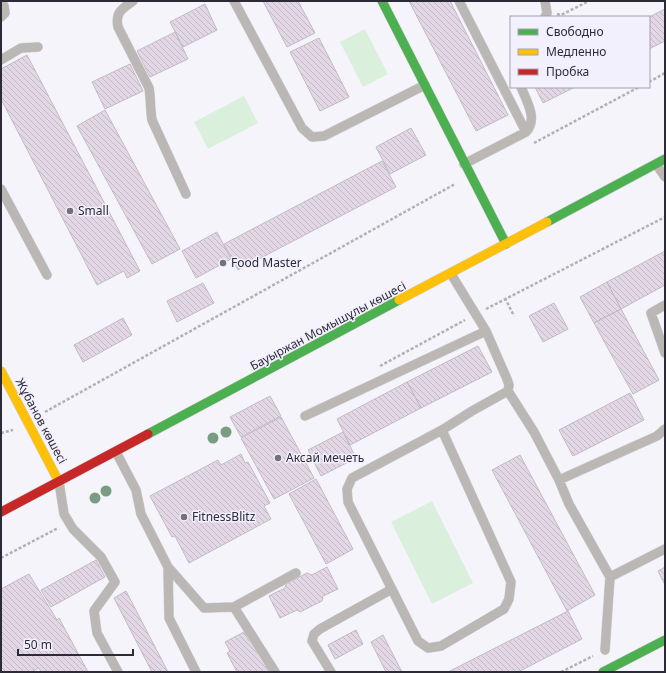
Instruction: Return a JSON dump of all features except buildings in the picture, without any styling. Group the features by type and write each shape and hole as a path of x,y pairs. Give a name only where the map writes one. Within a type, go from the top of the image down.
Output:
{"main road":[{"path":"382,1 506,244"},
{"name":"Бауыржан Момышұлы көшесі","path":"1,512 665,159"},
{"name":"Жұбанов көшесі","path":"1,371 59,482"},
{"path":"603,672 665,640"}],"lane":[{"path":"1,1 4,6 5,13 1,17"},
{"path":"133,1 120,11 117,20 118,27 149,88 152,120 186,194"},
{"path":"234,1 302,128 312,137 324,136 425,85"},
{"path":"459,1 526,132"},
{"path":"545,1 546,15"},
{"path":"1,60 21,48 38,47"},
{"path":"464,164 526,132 531,127 532,117 521,88"},
{"path":"656,164 665,177"},
{"path":"1,189 47,275"},
{"path":"451,274 486,331 507,379 509,385 508,391 534,432 559,480 569,504 610,578 605,650"},
{"path":"665,305 651,313 665,353"},
{"path":"305,416 486,331"},
{"path":"442,430 511,582 509,599 504,609 441,646 428,648 418,641 348,502 347,489 352,478 442,430 508,391"},
{"path":"559,480 657,436 665,429"},
{"path":"116,452 136,490 141,514 168,567 204,608 234,607 296,573"},
{"path":"59,482 64,514 73,529 101,557 115,582 94,611 97,633 118,672"},
{"path":"610,578 665,548"},
{"path":"168,567 168,618 196,672"},
{"path":"331,672 312,641 314,634 320,629 392,589"},
{"path":"234,607 275,672"}],"path":[{"path":"546,15 561,15 589,1"},
{"path":"650,81 665,73"},
{"path":"527,146 637,88"},
{"path":"45,412 438,192 471,176"},
{"path":"380,366 505,298 665,217"},
{"path":"505,298 514,316"},
{"path":"1,433 13,430"},
{"path":"1,558 58,528"}],"green space":[{"path":"365,29 388,74 363,87 340,42"},
{"path":"244,96 258,123 208,149 194,122"},
{"path":"432,501 473,583 432,604 391,522"}],"traffic: fast":[{"path":"382,1 506,244"},
{"path":"547,222 665,159"},
{"path":"148,434 399,300"},
{"path":"603,672 665,640"}],"traffic: slow":[{"path":"399,300 547,222"},
{"path":"1,371 59,482"}],"traffic: jam":[{"path":"1,512 148,434"}],"place":[{"name":"Small","path":"70,211"},
{"name":"Food Master","path":"223,263"},
{"name":"Аксай мечеть","path":"278,458"},
{"name":"FitnessBlitz","path":"184,517"}]}
